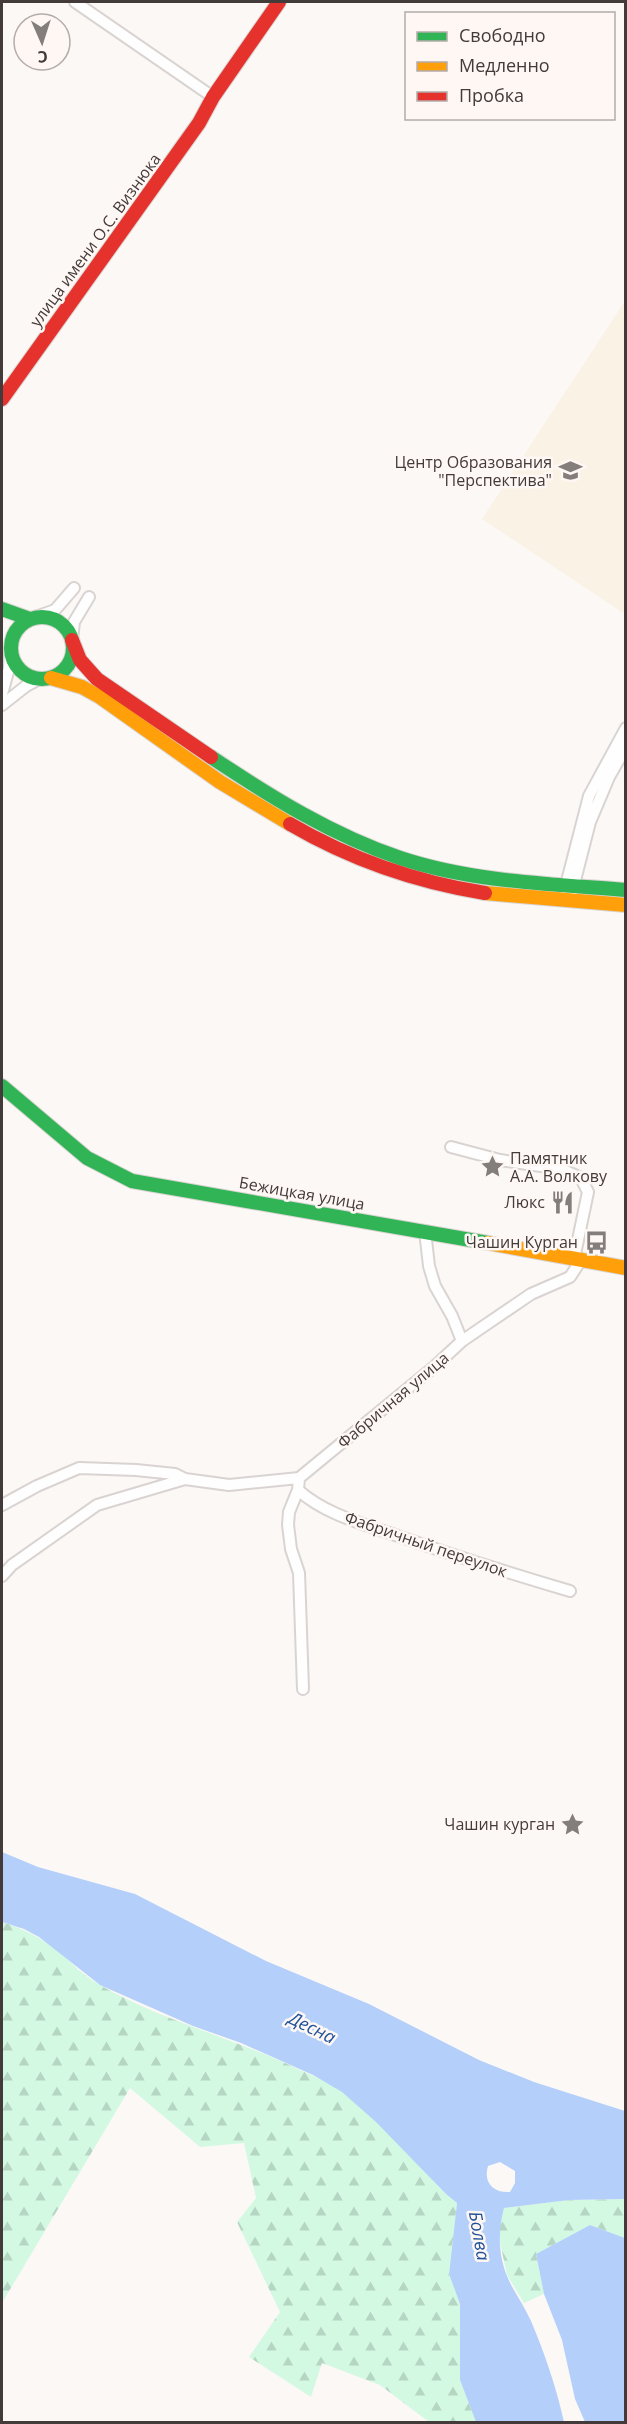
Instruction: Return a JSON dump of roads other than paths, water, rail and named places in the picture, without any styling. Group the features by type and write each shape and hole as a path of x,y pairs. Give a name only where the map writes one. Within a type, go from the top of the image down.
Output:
{"main road":[{"name":"улица имени О.С. Визнюка","path":"2,399 199,123 213,97 279,2"},
{"path":"2,609 30,619"},
{"path":"10,650 15,631 30,619 51,618 68,631 80,660 97,679 239,777 298,814 402,858 443,869 492,878 626,890"},
{"path":"2,635 16,666 22,673 82,687 100,697 232,790 290,827 322,843 397,873 441,885 626,905"},
{"path":"45,679 66,668 73,650 72,640"},
{"name":"Бежицкая улица","path":"2,1086 87,1158 132,1181 626,1268"}],"street":[{"path":"75,2 213,97"},
{"path":"30,619 55,610 74,588"},
{"path":"72,640 78,612 89,597"},
{"path":"2,694 9,668 10,650"},
{"path":"2,705 26,686 45,679"},
{"path":"566,900 589,796 626,728"},
{"path":"569,886 590,822 609,777 626,747"},
{"path":"451,1147 500,1160 561,1169 581,1178 588,1192 577,1260"},
{"path":"425,1231 429,1266 435,1286 452,1316 462,1341"},
{"name":"Фабричная улица","path":"299,1478 434,1367 462,1341 531,1294 570,1277 577,1260"},
{"path":"2,1505 37,1486 79,1468 175,1474 185,1479 229,1485 299,1478 288,1525 291,1549 299,1573 303,1689"},
{"path":"2,1576 12,1565 97,1504 185,1479"},
{"name":"Фабричный переулок","path":"298,1490 310,1501 339,1515 466,1560 570,1591"}],"water":[{"path":"2,1852 38,1867 135,1894 266,1961 369,2004 479,2060 534,2082 625,2111 625,2199 569,2200 504,2208 502,2216 500,2242 504,2268 541,2346 564,2422 476,2422 460,2380 460,2304 449,2274 457,2203 376,2122 342,2092 313,2075 100,1985 39,1937 2,1922","holes":["500,2162 515,2171 515,2183 510,2192 499,2191 488,2182 488,2166"]},
{"path":"590,2225 625,2238 625,2422 585,2422 575,2399 562,2340 544,2294 536,2254"}],"place":[{"name":"Центр Образования \"Перспектива\"","path":"570,471"},
{"name":"Памятник А.А. Волкову","path":"492,1167"},
{"name":"Люкс","path":"563,1202"},
{"name":"Чашин Курган","path":"596,1242"},
{"name":"Чашин курган","path":"573,1824"}],"water label":[{"name":"Десна","path":"312,2028"},
{"name":"Болва","path":"479,2236"}]}
